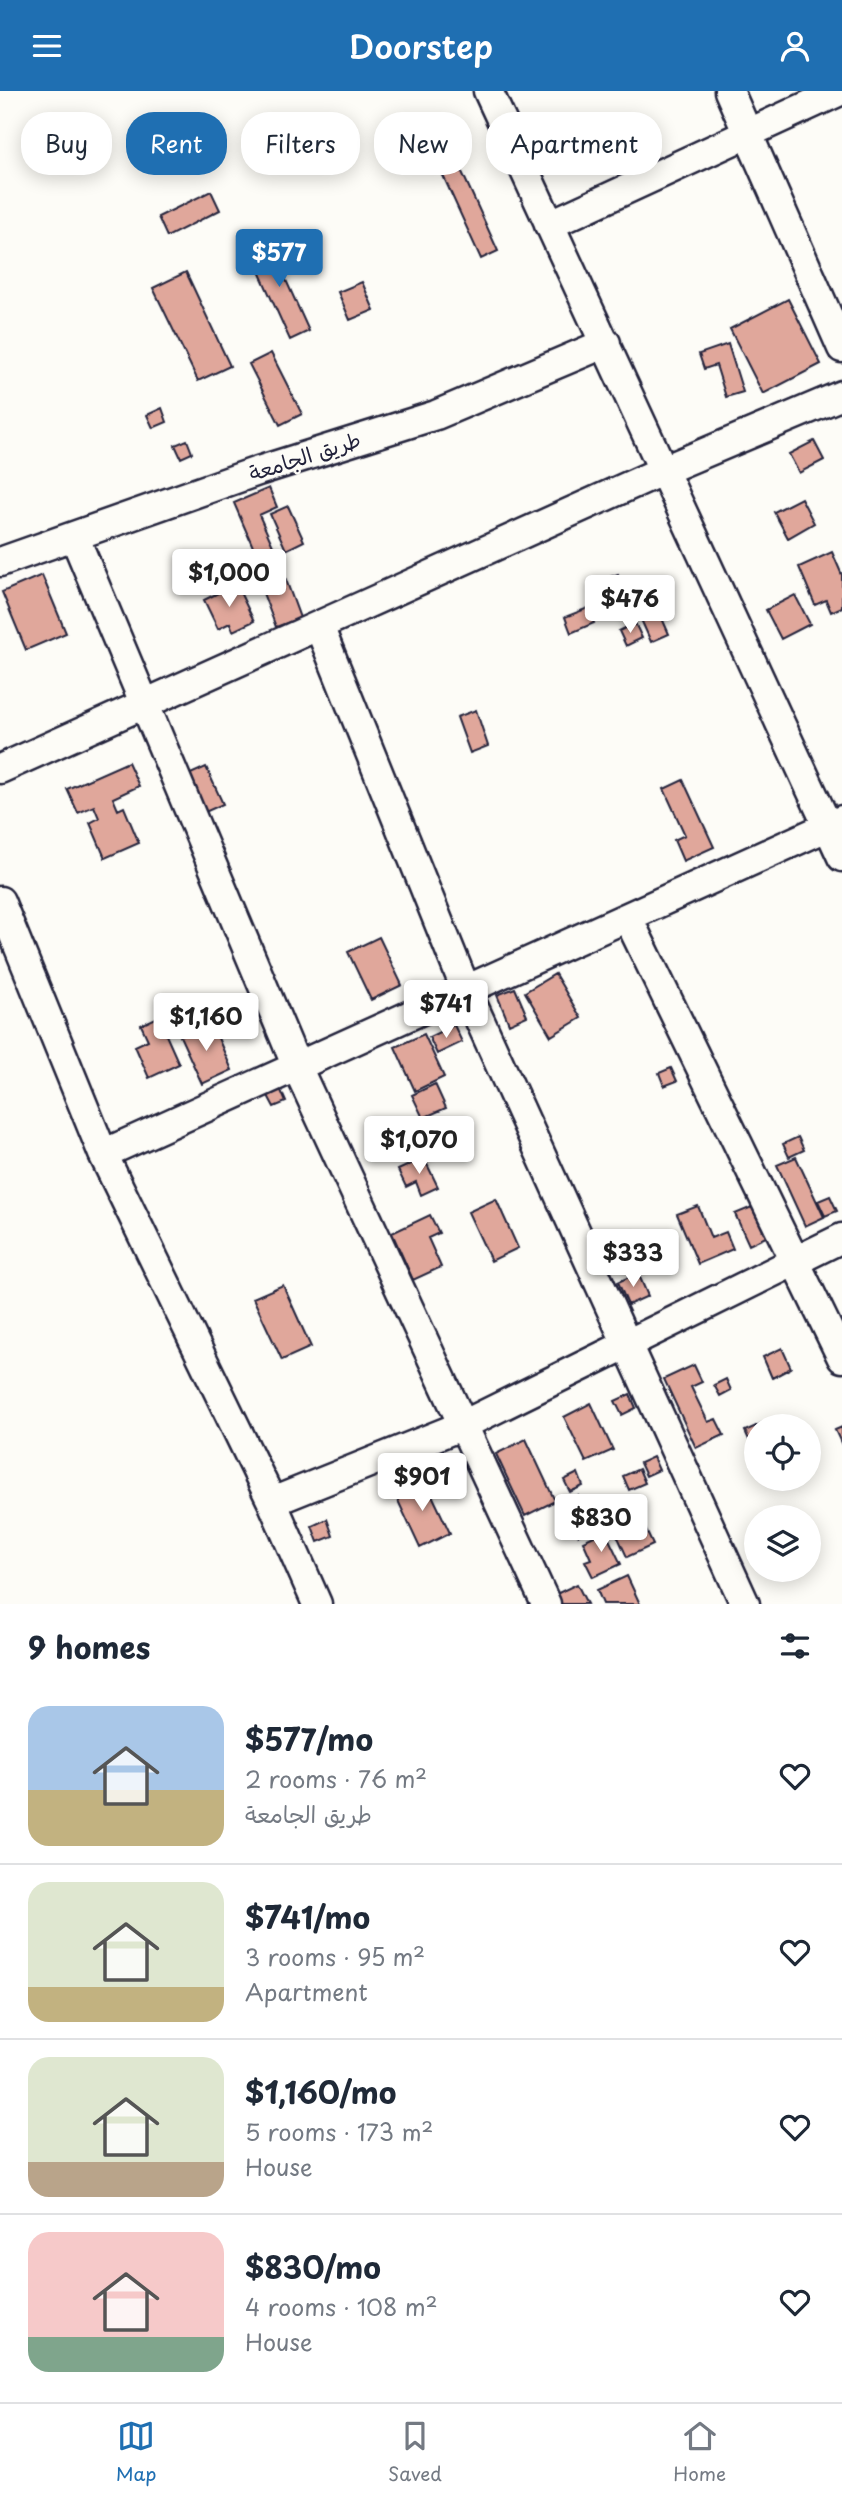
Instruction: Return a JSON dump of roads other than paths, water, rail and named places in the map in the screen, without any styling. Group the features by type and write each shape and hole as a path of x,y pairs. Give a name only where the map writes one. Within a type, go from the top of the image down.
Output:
{"street":[{"path":"488,91 664,470 835,823 842,857"},
{"path":"729,91 842,348"},
{"path":"549,225 840,91"},
{"name":"طريق الجامعة","path":"0,562 75,538 258,471 436,415 606,343"},
{"path":"0,769 664,470 842,395"},
{"path":"75,538 296,1067 546,1604"},
{"path":"319,626 466,991 745,1604"},
{"path":"103,1154 835,823"},
{"path":"0,901 103,1154 272,1502 317,1604"},
{"path":"628,918 842,1358"},
{"path":"272,1502 461,1426 842,1238"}]}
